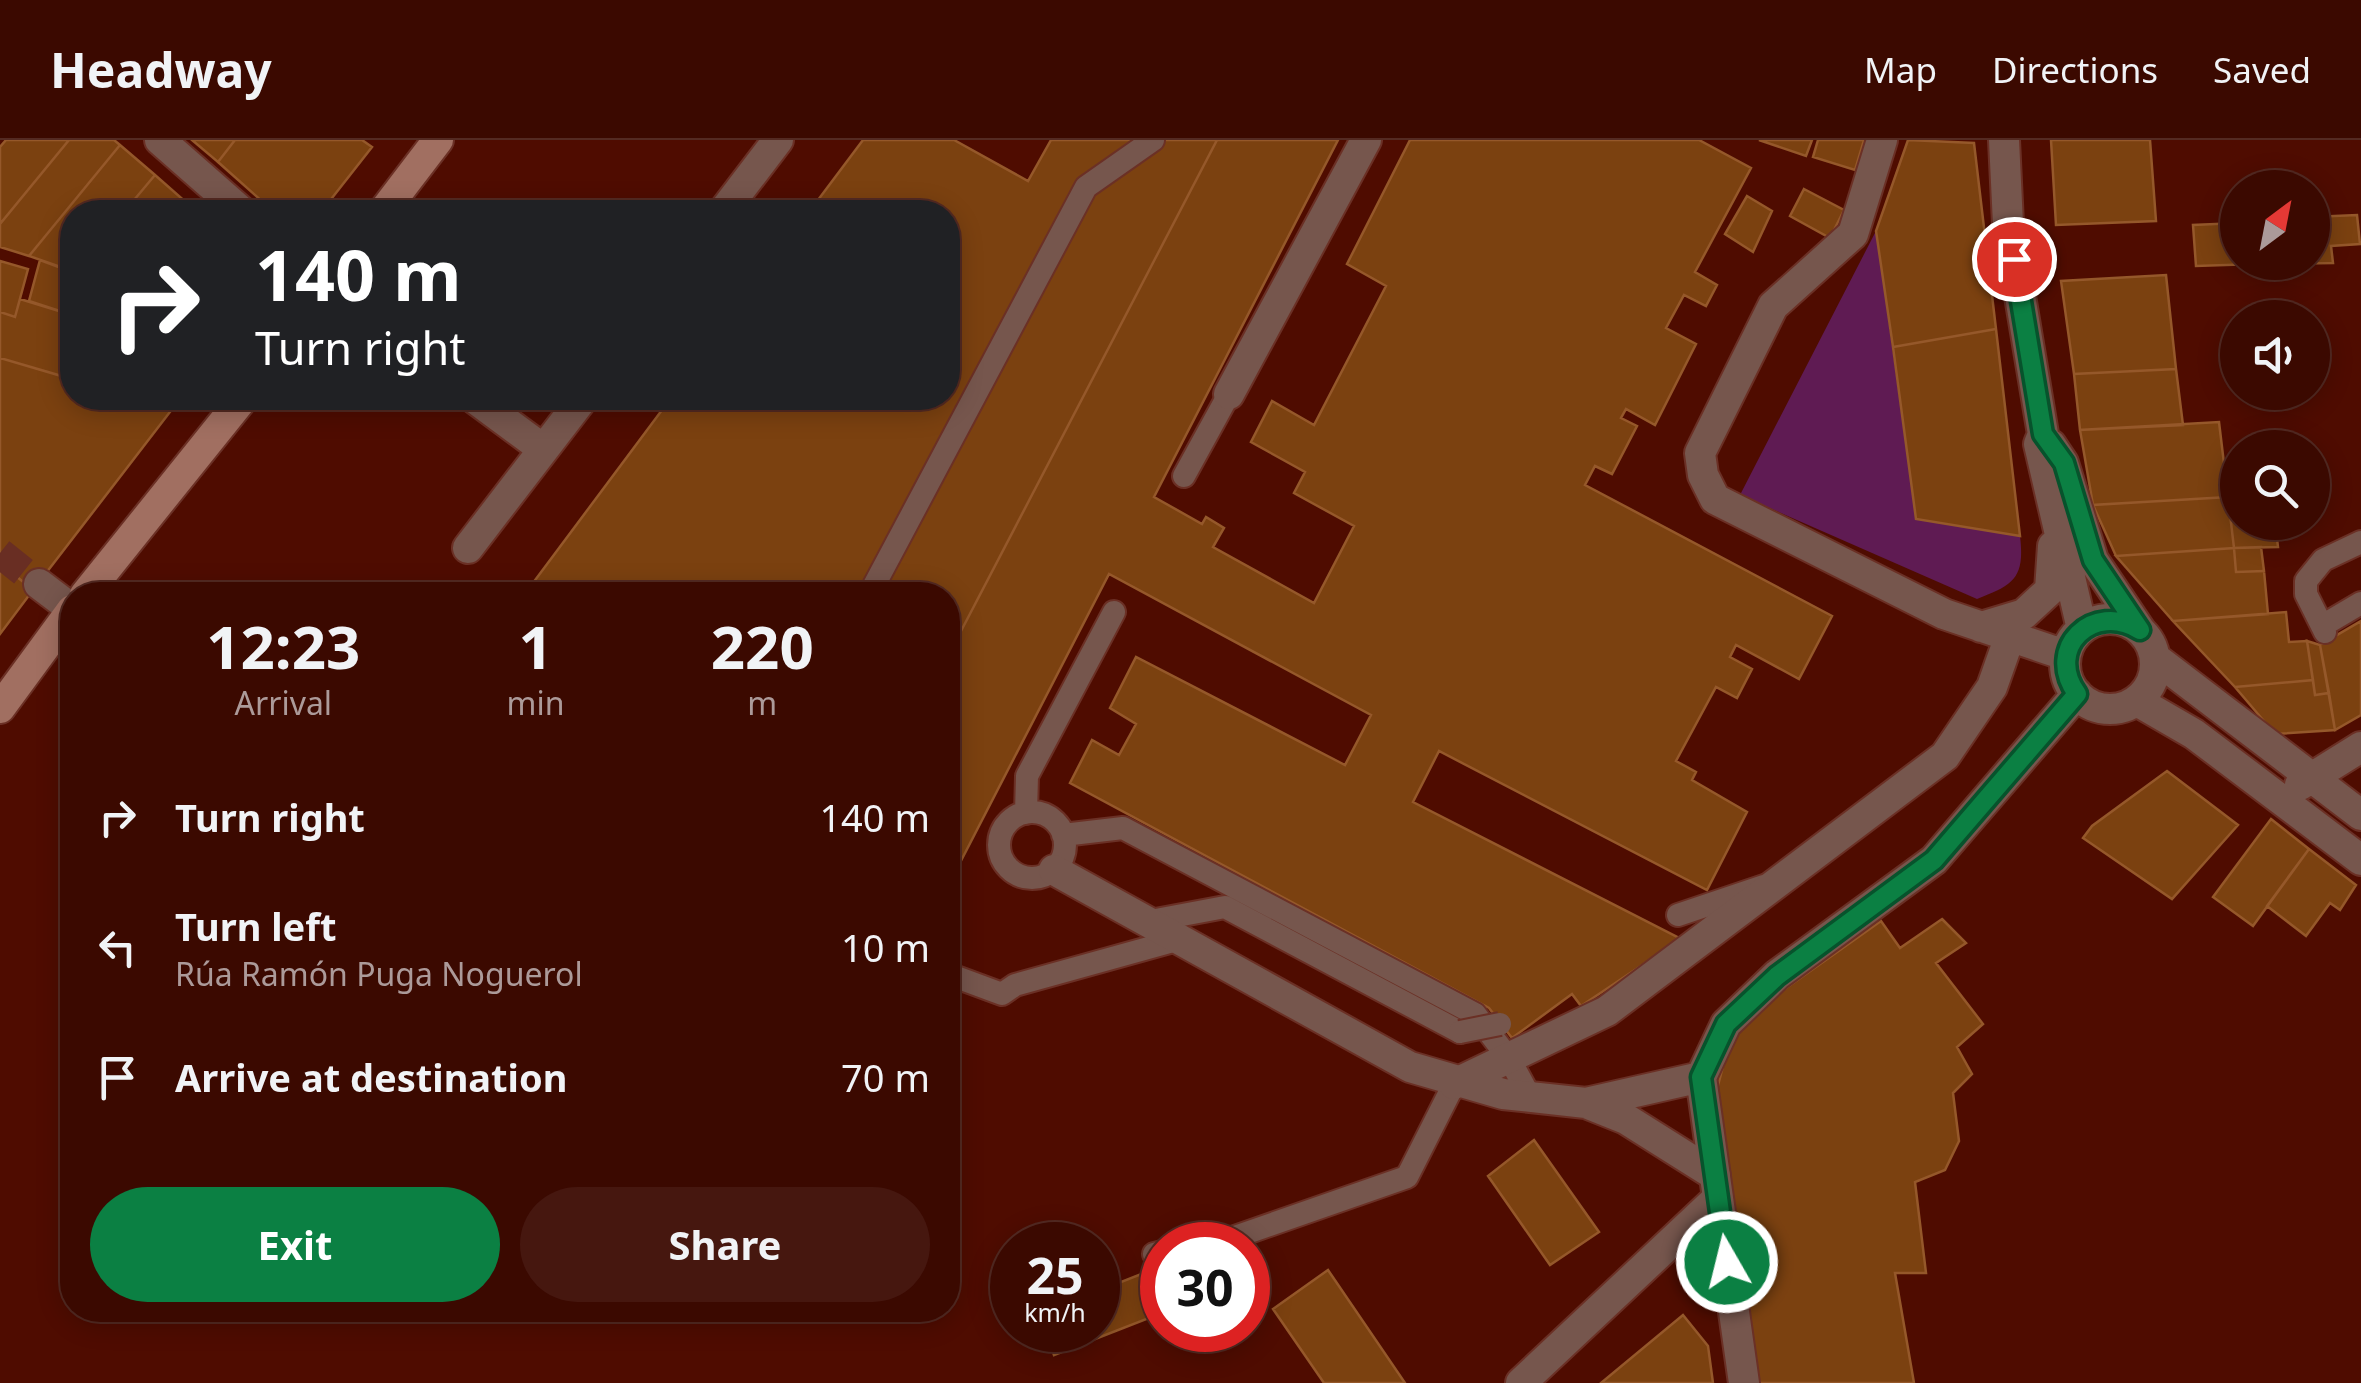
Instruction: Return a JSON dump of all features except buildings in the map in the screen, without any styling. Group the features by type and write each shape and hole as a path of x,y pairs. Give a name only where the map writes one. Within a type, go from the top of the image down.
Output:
{"street":[{"path":"160,140 228,200"},
{"path":"392,200 438,140"},
{"path":"732,200 778,140"},
{"path":"1229,394 1366,140"},
{"path":"1882,140 1853,234 1773,306 1700,453 1703,475 1715,499 1944,614 2065,655"},
{"path":"1995,631 2024,614 2050,590 2053,543 2008,224 2004,140"},
{"path":"95,582 233,410"},
{"path":"490,410 544,450"},
{"path":"468,548 574,410"},
{"path":"2041,439 2082,628"},
{"path":"2041,439 2064,463 2093,560 2140,630 2154,658 2154,675 2136,701 2108,710 2077,694 2066,678 2065,655 2082,628 2095,621 2114,619 2140,630"},
{"path":"38,584 60,601"},
{"path":"0,708 60,626"},
{"path":"1454,1084 1607,1011 1945,756 1992,687 1995,631"},
{"path":"2154,658 2361,815"},
{"path":"1744,1383 1701,1077 1726,1024 1777,976 1934,860 2077,694"},
{"path":"2136,701 2296,787 2361,747"},
{"path":"2194,734 2361,860"},
{"path":"1054,870 1398,1061 1454,1084 1586,1103 1626,1120 1716,1187"},
{"path":"1586,1103 1701,1077"},
{"path":"1521,1383 1716,1187"}],"lane":[{"path":"876,582 1086,187 1153,140"},
{"path":"1184,476 1229,394"},
{"path":"2361,542 2324,560 2306,581 2306,594 2324,629 2361,604"},
{"path":"1026,813 1027,776 1114,612"},
{"path":"1026,813 1050,818 1063,835 1063,856 1054,870 1040,878 1019,875 1003,861 990,841 1010,821 1026,813"},
{"path":"1063,835 1123,828 1475,1014 1510,1060 1530,1097"},
{"path":"1678,915 1781,880"},
{"path":"1144,922 1225,907 1460,1032 1500,1024"},
{"path":"960,978 1002,994 1015,985 1177,940"},
{"path":"1270,1225 1406,1177 1454,1084"}],"shaded area":[{"path":"1876,231 1916,519 2020,536 2021,562 2014,578 1977,599 1740,495"}],"tunnel":[{"path":"0,553 39,584"}],"route":[{"path":"1727,1262 1701,1077 1726,1024 1777,976 1934,860 2077,694 2066,678 2065,655 2082,628 2095,621 2114,619 2140,630 2093,560 2064,463 2043,434 2014,259"}]}
